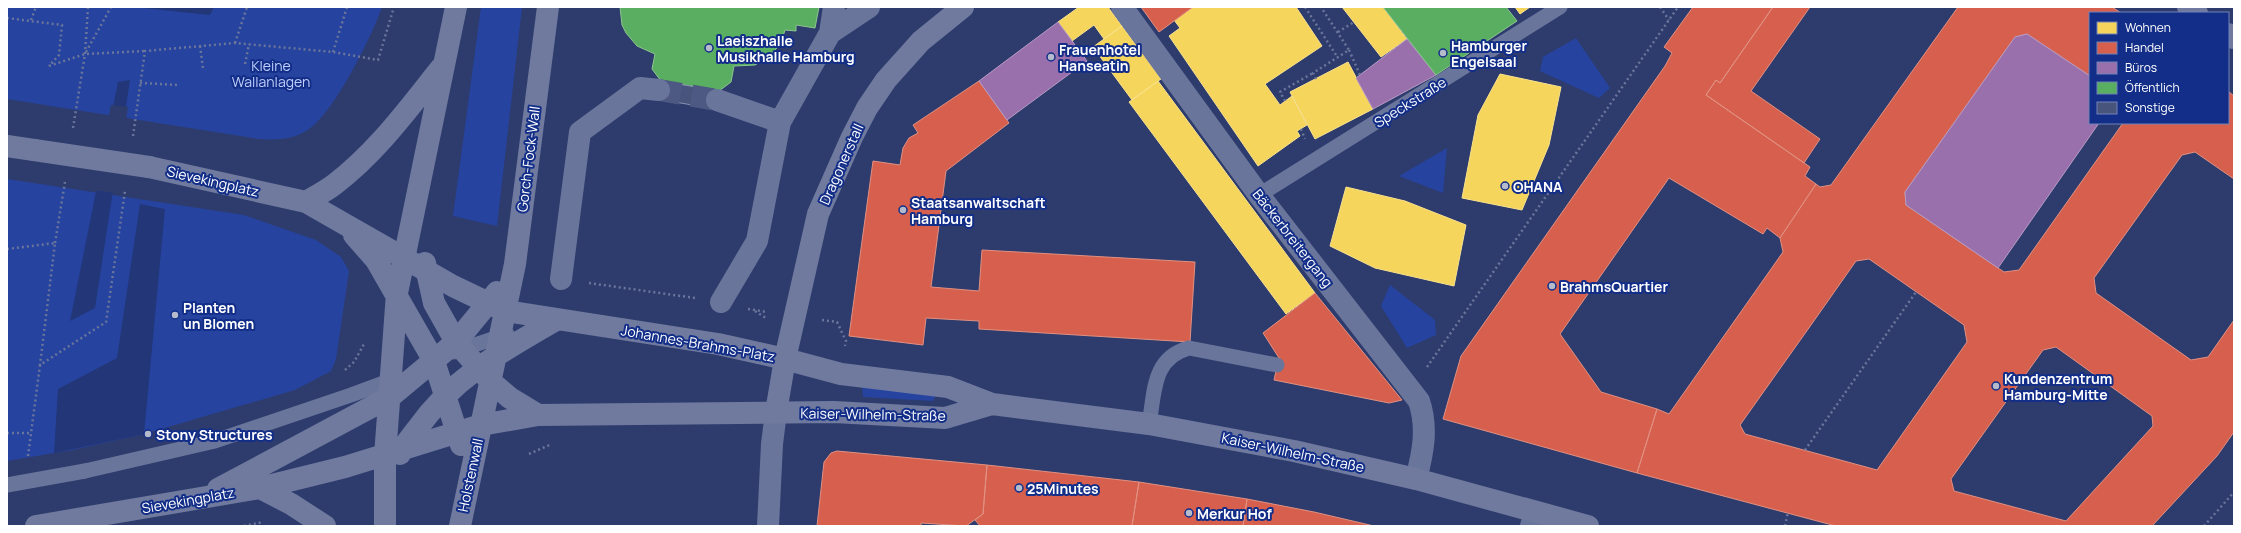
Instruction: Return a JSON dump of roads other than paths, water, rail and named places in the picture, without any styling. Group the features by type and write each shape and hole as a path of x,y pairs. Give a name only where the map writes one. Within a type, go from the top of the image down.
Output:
{"main road":[{"path":"385,526 384,484 393,453 391,388 396,293 413,220 456,7"},
{"name":"Gorch-Fock-Wall","path":"497,307 513,273 548,7"},
{"name":"Dragonerstall","path":"785,359 818,214 852,137 867,108 894,70 921,42 963,7"},
{"path":"306,202 334,186 358,166 443,66"},
{"name":"Sievekingplatz","path":"7,146 149,166 306,202 341,220 404,258"},
{"path":"341,220 376,260 434,361 470,472"},
{"path":"413,220 434,303 459,346 484,375 510,398 538,415"},
{"name":"Johannes-Brahms-Platz","path":"404,258 453,286 497,307 556,320 718,344 785,359 776,412"},
{"path":"203,497 391,388 459,346 497,307"},
{"path":"481,425 484,375 498,346 497,307"},
{"path":"498,346 556,320"},
{"name":"Kaiser-Wilhelm-Straße","path":"785,359 842,374 948,387 992,404 1149,424 1294,451 1416,479 1533,519 1588,526"},
{"path":"393,453 445,394 484,375"},
{"name":"Kaiser-Wilhelm-Straße","path":"776,412 834,412 945,418 992,404"},
{"path":"393,453 481,425 538,415 776,412"},
{"name":"Holstenwall","path":"460,526 470,472 481,425"},
{"name":"Sievekingplatz","path":"36,526 260,488 393,453"},
{"path":"260,488 291,504 325,526"}],"street":[{"path":"721,302 757,241 780,122 830,33 834,7"},
{"path":"830,33 869,7"},
{"name":"Bäckerbreitergang","path":"1122,7 1259,195 1419,401 1423,413 1425,434 1423,453 1416,479"},
{"path":"561,279 580,132 640,88 659,90"},
{"path":"717,100 780,122"},
{"name":"Johannes-Brahms-Platz","path":"768,526 772,444 776,412"}],"lane":[{"name":"Speckstraße","path":"1259,195 1560,7"},
{"path":"459,346 498,346"},
{"path":"1149,424 1157,375 1163,363 1175,352 1189,348 1277,365"},
{"path":"7,485 85,471 215,441 391,388"}],"tunnel":[{"path":"659,90 717,100"}],"place":[{"name":"Laeiszhalle Musikhalle Hamburg","path":"709,48"},
{"name":"Hamburger Engelsaal","path":"1443,53"},
{"name":"Frauenhotel Hanseatin","path":"1051,57"},
{"name":"OHANA","path":"1505,186"},
{"name":"Staatsanwaltschaft Hamburg","path":"903,210"},
{"name":"BrahmsQuartier","path":"1552,286"},
{"name":"Planten un Blomen","path":"175,315"},
{"name":"Kundenzentrum Hamburg-Mitte","path":"1996,386"},
{"name":"Stony Structures","path":"148,434"},
{"name":"25Minutes","path":"1019,488"},
{"name":"Merkur Hof","path":"1189,513"}],"park label":[{"name":"Kleine Wallanlagen","path":"271,74"}]}
